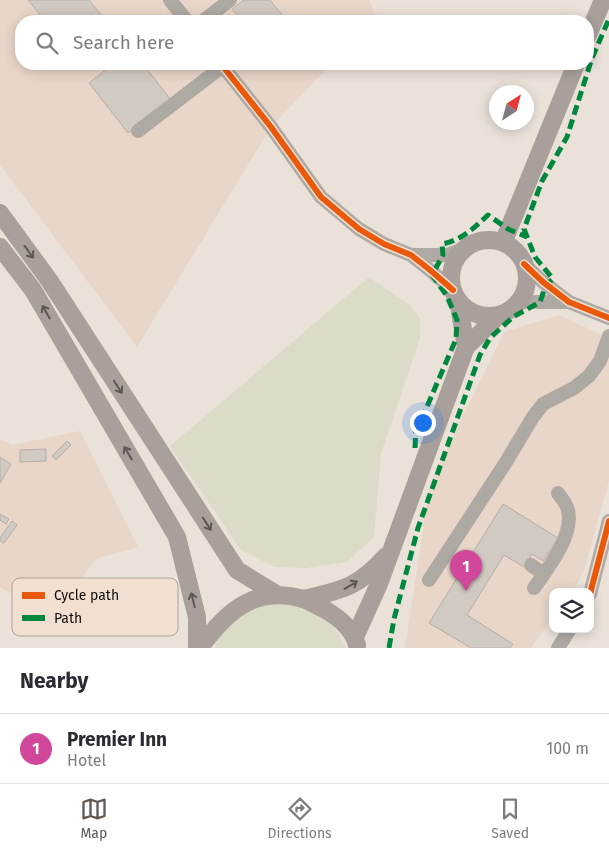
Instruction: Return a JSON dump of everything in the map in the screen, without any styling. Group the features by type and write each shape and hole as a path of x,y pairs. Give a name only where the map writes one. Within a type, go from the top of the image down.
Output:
{"main road":[{"path":"594,21 603,0"},
{"path":"503,243 574,70"},
{"path":"0,213 49,280 237,570 276,594"},
{"path":"357,642 466,347 499,315 509,310 518,302 523,294 526,284 524,264 512,248 503,243 477,242 466,248 457,258 452,268 451,279 466,347"},
{"path":"0,247 33,290 177,537 197,617 199,648"},
{"path":"455,295 466,308 476,314 487,316 499,315"},
{"path":"304,599 344,590 372,572 391,550"},
{"path":"199,648 228,614 251,599 276,594 304,599 336,616 357,642"}],"street":[{"path":"170,0 182,15"},
{"path":"211,15 230,0"},
{"path":"138,131 216,70"},
{"path":"226,70 271,127 321,197 359,229 384,244 411,255 430,270 455,295"},
{"path":"411,255 447,255 466,248"},
{"path":"524,264 569,302 609,318"},
{"path":"518,302 569,302"},
{"path":"429,580 506,462 533,416 543,404 574,388 589,376 600,361 609,336"},
{"path":"534,588 559,549 568,526 568,509 558,493"},
{"path":"592,588 606,542 609,521"},
{"path":"531,565 544,574"},
{"path":"558,648 567,633"}],"shaded area":[{"path":"0,0 369,0 376,15 15,15 15,70 325,70 271,127 137,347 0,165"},
{"path":"559,315 609,338 609,481 583,574 574,588 549,588 549,623 531,648 405,648 430,484 504,332"},
{"path":"80,431 138,547 96,559 82,578 12,578 12,594 0,587 0,439 12,445"}],"green space":[{"path":"369,277 410,305 420,318 420,338 381,454 374,537 347,562 306,568 275,567 241,550 170,446"},
{"path":"263,604 298,604 329,618 346,648 215,648 221,627"}],"building":[{"path":"28,0 89,0 101,15 40,15"},
{"path":"244,0 270,0 282,15 237,15 232,9"},
{"path":"105,70 148,70 171,100 128,133 89,83"},
{"path":"67,441 71,445 56,460 52,456"},
{"path":"46,449 46,461 20,462 20,450"},
{"path":"0,457 11,464 0,483"},
{"path":"503,504 558,538 543,561 532,554 524,567 504,555 467,615 513,644 510,648 471,648 429,623"},
{"path":"0,514 9,519 6,524 0,520"},
{"path":"12,521 17,525 4,543 0,541 0,538"}],"marked path":[{"path":"594,53 609,19"},
{"path":"389,648 394,619 418,528 480,355 490,338 513,317 540,302 546,285 553,279 535,257 524,229 542,181 567,137 588,70"},
{"path":"415,448 416,426 426,409 456,339 457,320 447,296 432,275 443,255 442,244 462,236 488,215 508,229 527,237"}],"cycle path":[{"path":"226,70 271,127 321,197 359,229 384,244 411,255 453,290"},
{"path":"524,264 569,302 609,318"},
{"path":"592,588 609,521"}],"place":[{"name":"Premier Inn","path":"466,591"}]}
